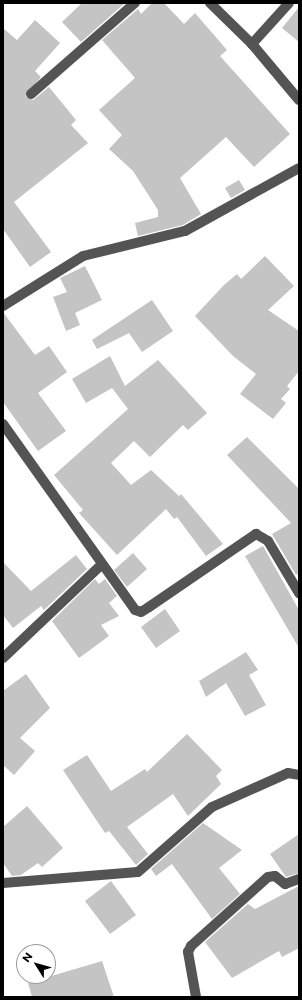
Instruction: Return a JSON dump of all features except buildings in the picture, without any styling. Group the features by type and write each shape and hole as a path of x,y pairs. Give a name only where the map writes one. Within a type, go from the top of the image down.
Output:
{"street":[{"path":"31,94 135,3"},
{"path":"210,3 252,44 299,100"},
{"path":"252,44 289,3"},
{"path":"3,306 83,256 185,231 299,168"},
{"path":"3,424 100,566 135,610 141,612 256,534 263,535 299,593"},
{"path":"3,658 100,566"},
{"path":"3,883 138,872 212,807 288,773 299,776"},
{"path":"196,997 188,952 191,946 268,877 275,876 285,884 299,879"}]}
